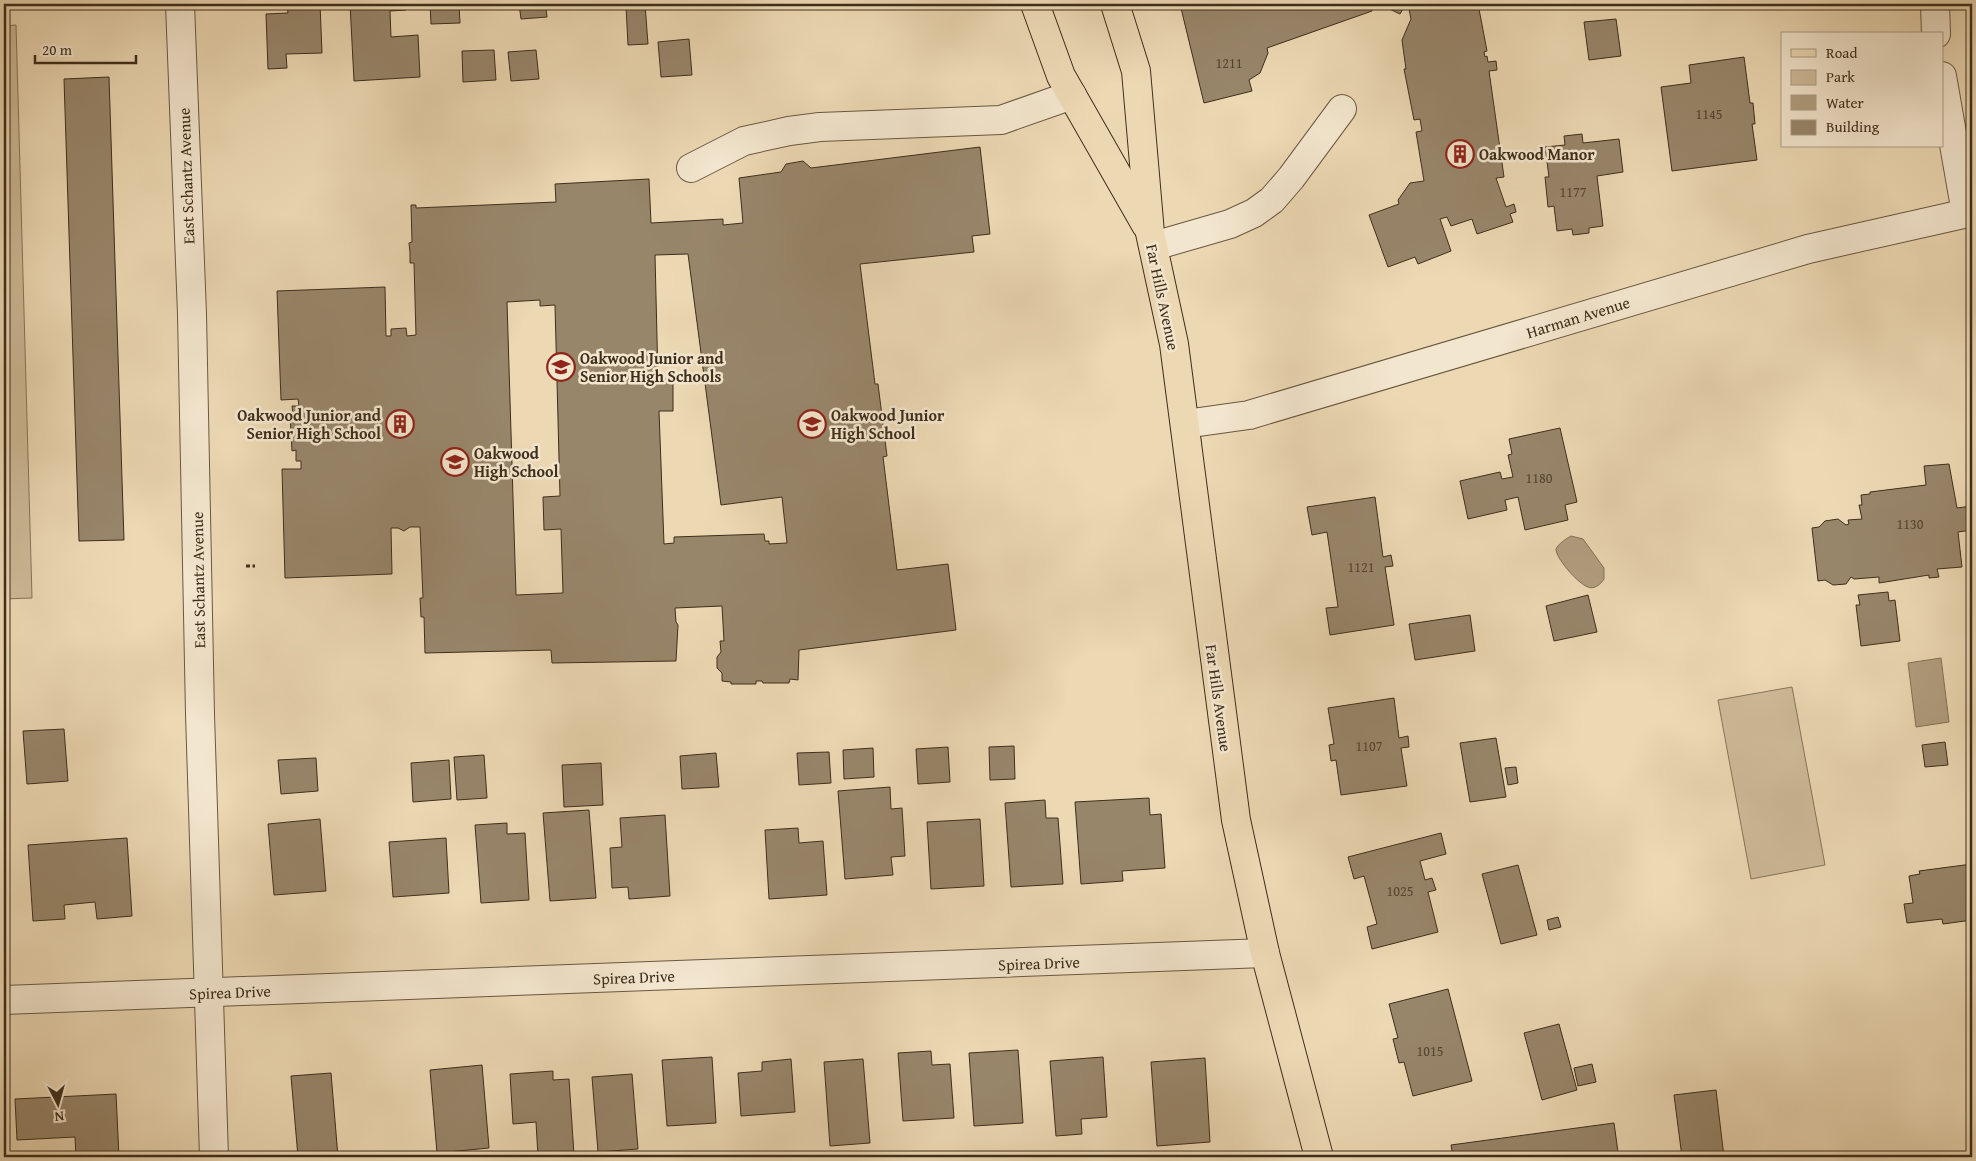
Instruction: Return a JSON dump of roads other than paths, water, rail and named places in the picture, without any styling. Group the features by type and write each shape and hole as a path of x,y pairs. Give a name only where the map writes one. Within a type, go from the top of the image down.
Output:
{"main road":[{"name":"Far Hills Avenue","path":"1035,4 1061,76 1152,240"},
{"name":"Far Hills Avenue","path":"1116,4 1136,71 1152,240 1174,344 1236,820 1265,953 1319,1157"}],"street":[{"name":"East Schantz Avenue","path":"180,4 192,314 208,992 214,1157"},
{"path":"1935,4 1936,32"},
{"path":"1944,86 1969,212"},
{"path":"691,168 744,141 789,131 820,127 1000,120 1072,95"},
{"path":"1152,240 1230,224 1254,213 1272,200 1291,178 1342,108"},
{"name":"Harman Avenue","path":"1185,424 1249,415 1808,249 1969,212"},
{"name":"Spirea Drive","path":"4,1000 1265,953"}],"water":[{"path":"1571,536 1583,539 1604,568 1604,579 1599,585 1590,588 1584,585 1573,576 1559,558 1556,549"},
{"path":"1941,658 1949,722 1916,727 1908,663"}],"place":[{"name":"Oakwood Manor","path":"1460,154"},
{"name":"Oakwood Junior and Senior High Schools","path":"561,367"},
{"name":"Oakwood Junior and Senior High School","path":"400,424"},
{"name":"Oakwood Junior High School","path":"812,424"},
{"name":"Oakwood High School","path":"455,462"}]}
